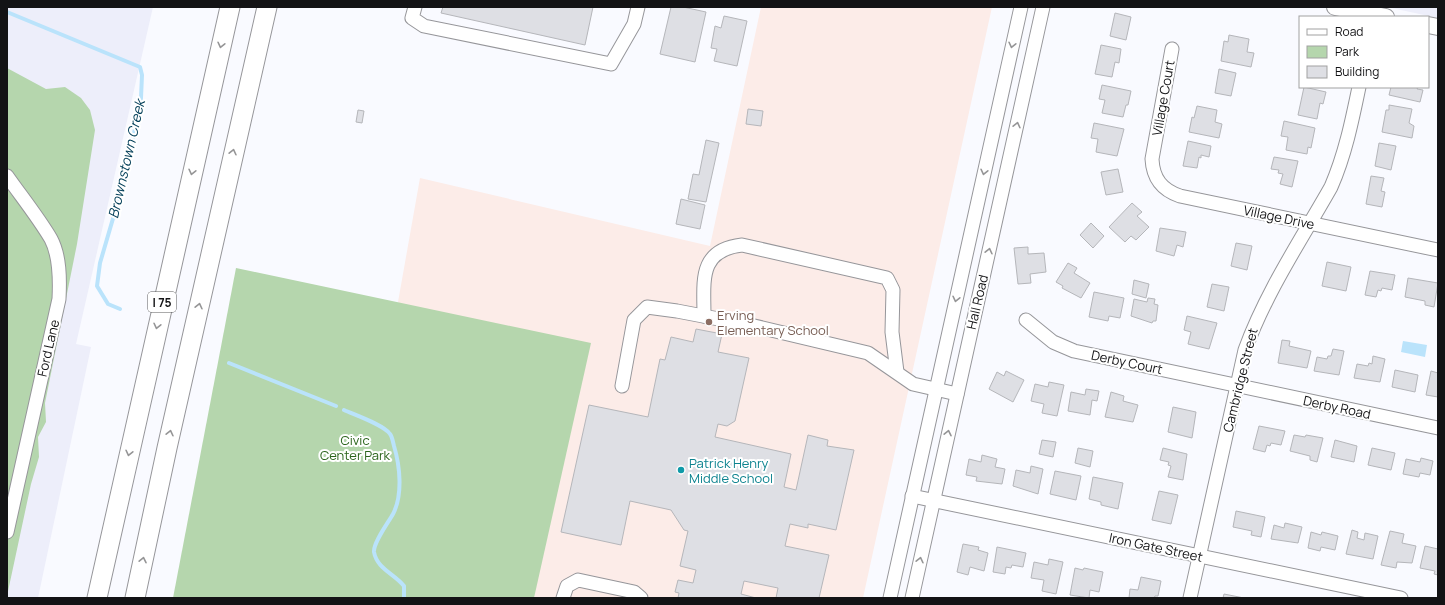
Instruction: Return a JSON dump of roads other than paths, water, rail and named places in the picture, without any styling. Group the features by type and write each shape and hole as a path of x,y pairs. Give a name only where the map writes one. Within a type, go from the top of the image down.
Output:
{"highway":[{"name":"I 75","path":"97,598 230,7"},
{"path":"135,598 179,394 267,7"}],"main road":[{"path":"1335,7 1378,16"}],"street":[{"path":"415,7 412,18 424,26 612,64 634,24 638,7"},
{"name":"Hall Road","path":"890,598 1021,7"},
{"name":"Hall Road","path":"912,598 1043,7"},
{"name":"Village Court","path":"1154,148 1172,48"},
{"name":"Cambridge Street","path":"1190,598 1245,350 1256,321 1331,187 1344,157 1359,88"},
{"name":"Village Drive","path":"1154,148 1152,159 1154,176 1170,193 1438,250"},
{"name":"Ford Lane","path":"7,176 51,240 58,260 60,279 59,299 7,532"},
{"path":"704,316 703,277 709,261 728,246 742,245 887,278 892,290 892,332 897,372"},
{"path":"622,386 634,320 647,307 750,325 868,353 913,384 957,394"},
{"name":"Derby Court","path":"1026,320 1053,342 1074,351 1237,386"},
{"name":"Derby Road","path":"1237,386 1438,428"},
{"name":"Iron Gate Street","path":"912,496 1199,556 1369,595 1401,598"},
{"path":"563,598 567,586 578,580 634,592 641,598"}],"water":[{"path":"1403,341 1427,345 1425,357 1401,352"}],"waterway":[{"name":"Brownstown Creek","path":"7,12 140,67 142,75 141,98 126,174 100,263 97,286 108,304 120,309"},
{"name":"Brownstown Creek","path":"229,363 336,406"},
{"name":"Brownstown Creek","path":"344,410 382,427 391,435 392,438 400,480 398,498 393,514 381,533 374,548 374,552 382,567 404,586 404,598"}],"place":[{"name":"Erving Elementary School","path":"709,322"},
{"name":"Patrick Henry Middle School","path":"681,470"}],"park label":[{"name":"Civic Center Park","path":"355,448"}]}
